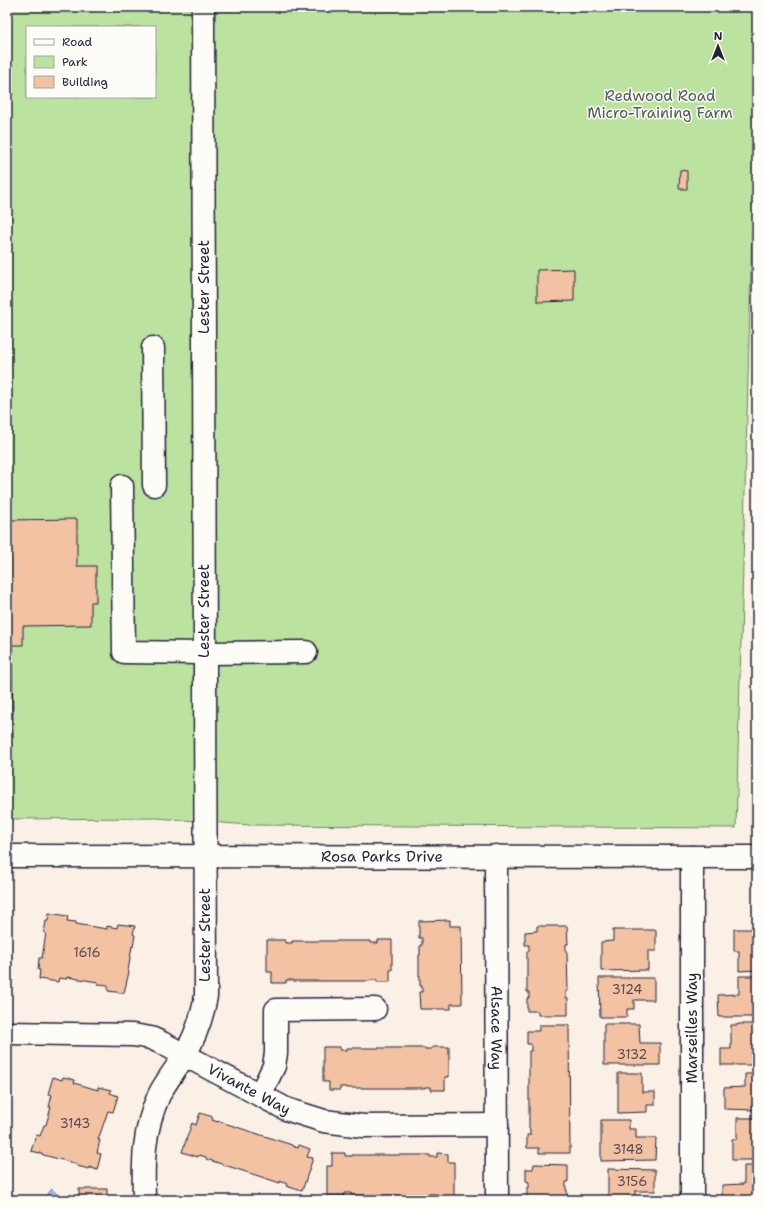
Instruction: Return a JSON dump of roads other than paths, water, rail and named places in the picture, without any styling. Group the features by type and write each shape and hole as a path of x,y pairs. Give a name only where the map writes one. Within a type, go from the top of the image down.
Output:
{"street":[{"name":"Lester Street","path":"144,1200 144,1147 147,1128 160,1093 198,1030 203,1014 206,996 203,7"},
{"path":"153,348 154,485"},
{"path":"122,486 124,652 306,652"},
{"name":"Rosa Parks Drive","path":"7,856 757,857"},
{"name":"Alsace Way","path":"496,856 497,1200"},
{"name":"Marseilles Way","path":"692,857 692,1200"},
{"path":"260,1095 274,1066 276,1053 276,1010 375,1009"},
{"name":"Vivante Way","path":"7,1033 133,1035 151,1038 286,1109 324,1121 344,1125 497,1125"}],"water":[{"path":"52,1189 63,1200 42,1200"}],"park label":[{"name":"Redwood Road Micro-Training Farm","path":"660,104"}]}
